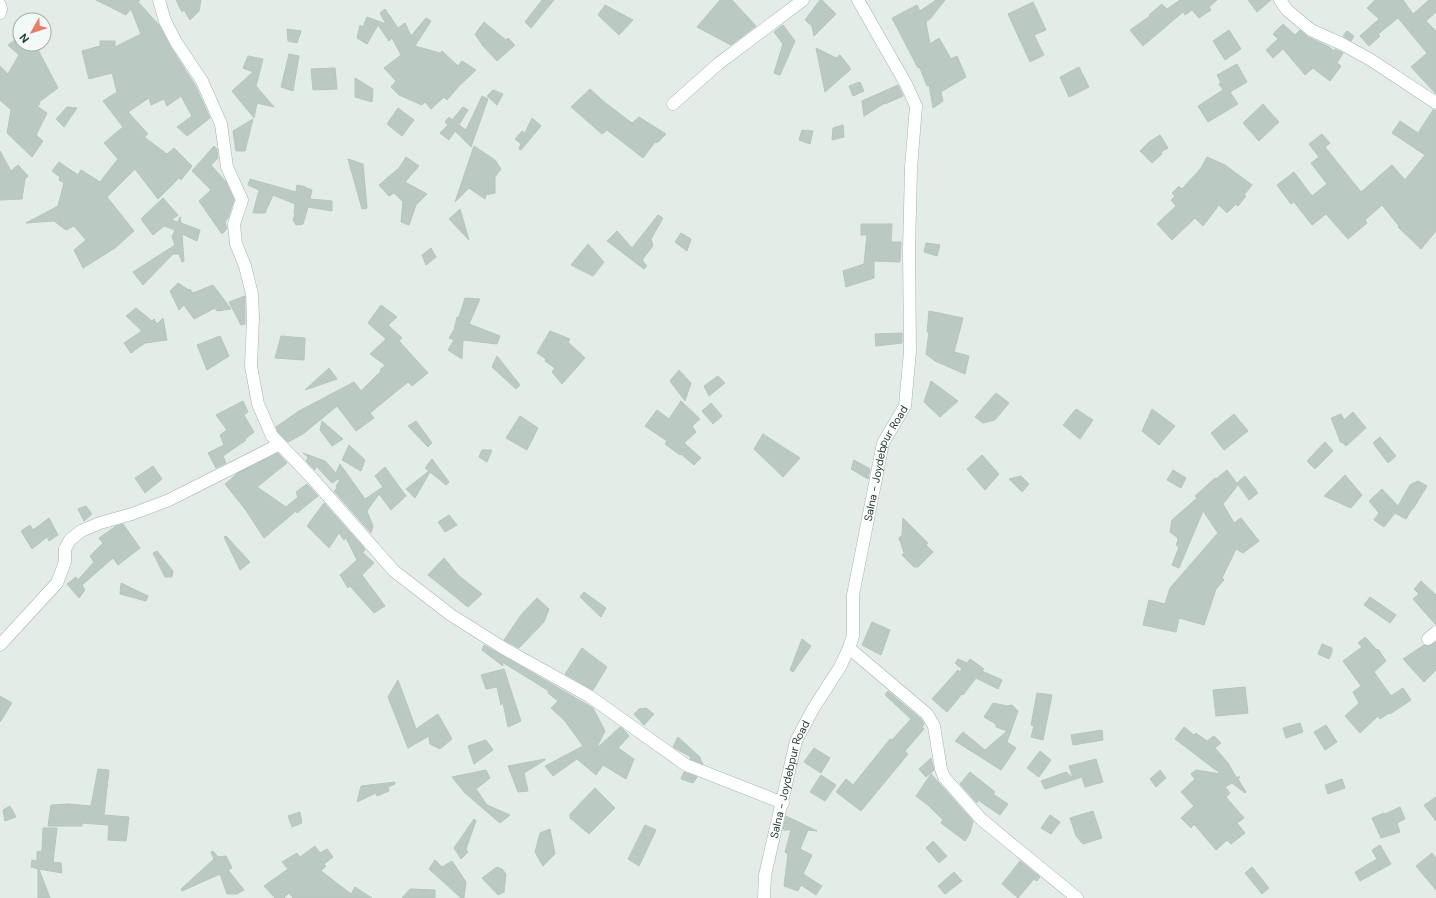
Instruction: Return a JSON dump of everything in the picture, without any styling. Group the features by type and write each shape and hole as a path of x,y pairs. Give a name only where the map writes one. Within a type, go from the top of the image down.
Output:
{"street":[{"path":"159,0 165,21 176,42 202,81 221,124 227,167 242,200 234,224 236,244 245,266 252,294 253,318 251,366 258,404 272,436 313,479 394,571 451,615 505,649 589,696 686,765 782,803"},
{"path":"673,104 718,64 803,0"},
{"name":"Salna - Joydebpur Road","path":"764,898 765,875 796,741 813,709 840,667 853,636 853,595 883,443 905,406 910,351 909,241 911,168 916,106 906,84 858,0"},
{"path":"1280,0 1287,10 1311,30 1372,60 1436,103"},
{"path":"0,5 0,13"},
{"path":"0,645 56,583 65,562 65,549 70,540 81,531 100,523 132,514 169,500 280,444"},
{"path":"849,648 927,714 934,726 941,769 944,777 973,811 1077,898"}],"building":[{"path":"96,0 140,0 138,2 159,25 170,46 195,85 210,118 187,136 177,127 192,116 181,96 167,106 164,99 151,105 149,98 128,112 148,134 144,137 167,154 174,148 192,166 181,180 179,178 158,199 135,169 107,197 134,231 115,248 83,268 74,250 86,240 74,226 66,230 54,221 26,223 58,206 64,183 59,180 60,177 52,171 59,162 78,175 81,170 100,182 118,159 104,143 123,127 103,101 117,92 112,73 89,79 82,51 100,46 100,41 115,41 115,47 141,34 131,9 126,15"},
{"path":"176,0 201,0 199,11 190,20 184,10 182,12"},
{"path":"542,0 554,0 531,28 525,22"},
{"path":"720,0 732,0 756,26 731,45 697,27"},
{"path":"820,0 822,0 836,14 814,36 812,26 805,20"},
{"path":"936,0 945,0 926,22 930,44 939,38 951,59 957,56 966,77 941,92 943,101 933,108 929,85 927,86 919,66 918,68 892,18 917,5 920,11"},
{"path":"1180,0 1217,0 1209,7 1211,10 1199,18 1192,10 1185,15 1183,12 1143,46 1130,30 1150,16 1149,15 1162,4 1167,9"},
{"path":"1248,0 1271,0 1257,12"},
{"path":"1375,0 1403,0 1413,14 1429,0 1436,0 1436,12 1426,21 1436,31 1436,94 1411,67 1427,53 1398,18 1378,34 1380,36 1369,46 1360,36 1379,19 1367,8"},
{"path":"1033,2 1046,30 1034,35 1044,55 1030,62 1008,14"},
{"path":"605,5 633,20 619,35 598,15"},
{"path":"385,9 398,28 405,23 411,36 426,18 431,21 415,46 440,53 442,51 458,66 462,61 476,70 447,100 444,97 431,109 425,102 422,105 399,95 391,87 396,81 384,68 401,55 392,38 389,41 378,25 367,44 357,38 360,25 363,27 367,17 386,24 380,13"},
{"path":"484,22 506,40 508,38 515,45 497,61 483,46 475,34"},
{"path":"1283,24 1295,35 1300,30 1308,37 1334,51 1335,49 1343,53 1337,63 1341,66 1330,81 1313,68 1305,75 1283,49 1273,58 1266,50 1278,39 1273,34"},
{"path":"783,25 795,41 780,75 774,73 783,44 774,32"},
{"path":"287,29 301,31 297,43 288,41"},
{"path":"1229,30 1241,49 1225,60 1213,41"},
{"path":"1347,31 1354,36 1351,41 1343,36"},
{"path":"12,42 12,49 8,45"},
{"path":"816,48 836,58 840,55 851,69 825,92"},
{"path":"16,52 39,52 58,88 39,102 40,104 37,106 47,113 36,135 43,141 32,157 7,133 11,110 0,100 0,66 8,74 19,55"},
{"path":"289,54 299,56 293,91 281,87"},
{"path":"248,56 263,59 256,86 274,107 257,103 254,118 232,91 253,72 243,68"},
{"path":"1237,64 1247,82 1230,92 1238,104 1208,122 1198,106 1223,90 1219,84 1221,83 1217,75"},
{"path":"1079,67 1089,87 1069,97 1060,77"},
{"path":"335,68 337,89 313,90 311,69"},
{"path":"355,78 373,89 372,102 355,97"},
{"path":"860,82 864,91 853,96 849,86"},
{"path":"898,85 903,96 885,103 864,116 862,101"},
{"path":"590,89 632,123 639,117 666,134 657,143 655,142 643,158 607,130 602,134 571,107"},
{"path":"493,90 503,94 497,105 487,96"},
{"path":"482,96 488,99 471,147 455,131 449,140 440,133 448,125 445,122 449,117 452,120 463,107 468,110 459,125 466,130"},
{"path":"1263,104 1279,122 1259,141 1243,123"},
{"path":"67,107 77,108 64,127 56,119"},
{"path":"398,108 414,120 402,136 387,124"},
{"path":"1433,110 1436,110 1436,231 1421,249 1398,227 1399,226 1382,205 1365,220 1367,223 1348,239 1326,214 1312,225 1294,202 1291,204 1277,185 1294,172 1312,196 1327,184 1311,163 1319,157 1309,144 1322,134 1330,143 1325,147 1361,192 1392,165 1405,180 1425,155 1392,133 1400,121 1418,133"},
{"path":"532,118 541,126 521,150 519,149 521,144 515,139 522,131 525,133"},
{"path":"253,119 245,151 236,151 233,131"},
{"path":"843,125 844,137 832,140 833,128"},
{"path":"802,130 813,131 810,144 799,140"},
{"path":"1160,135 1168,148 1161,152 1162,154 1152,163 1140,151 1149,142"},
{"path":"214,146 217,149 218,158 211,165 226,182 234,200 228,218 225,222 227,229 222,234 199,201 211,190 192,171"},
{"path":"474,146 495,160 501,169 495,177 495,193 486,195 485,199 469,188 455,202"},
{"path":"0,151 11,171 18,165 28,176 25,179 22,199 0,200"},
{"path":"406,157 419,166 405,182 427,194 416,205 409,225 401,222 403,202 394,193 389,196 379,185 399,168"},
{"path":"1207,157 1225,165 1252,185 1238,206 1236,204 1227,213 1219,205 1203,226 1195,218 1172,240 1157,224 1176,206 1171,200 1175,196 1172,193 1179,186 1182,189 1201,168"},
{"path":"348,159 363,164 367,208 362,209"},
{"path":"250,179 296,192 297,185 306,187 306,190 307,188 312,190 310,199 332,201 332,211 308,207 303,224 296,225 293,220 295,214 295,204 273,195 265,213 253,213 259,190 248,185"},
{"path":"163,198 178,215 171,220 178,222 180,217 181,223 200,230 197,241 182,234 184,261 182,262 179,254 173,254 143,285 133,272 175,245 172,237 175,230 164,226 153,235 141,219"},
{"path":"460,209 469,240 449,219"},
{"path":"658,215 663,218 651,239 653,246 642,260 647,266 644,269 607,241 617,231 632,248"},
{"path":"861,224 892,224 891,242 901,242 900,262 874,261 874,278 846,287 843,271 864,264 867,235 861,235"},
{"path":"681,233 691,239 687,251 675,242"},
{"path":"926,243 940,245 937,256 924,252"},
{"path":"588,244 604,262 593,276 571,265"},
{"path":"431,248 436,257 426,265 422,255"},
{"path":"178,283 189,290 190,289 193,293 213,285 231,309 217,311 215,308 194,319 184,305 179,310 170,291"},
{"path":"245,296 245,324 241,325 229,302"},
{"path":"465,298 480,299 469,324 500,336 497,344 463,340 462,359 448,350 454,340 449,338 454,330 457,317 459,317"},
{"path":"381,305 397,317 388,325 402,338 399,341 428,373 412,386 408,382 370,413 374,418 356,431 337,406 303,434 288,442 278,432 276,427 299,411 354,382 361,391 381,371 380,370 385,365 370,354 386,339 368,323"},
{"path":"136,308 152,321 154,319 157,324 163,318 167,340 145,343 131,353 124,343 142,331 126,316"},
{"path":"929,311 963,318 954,352 969,356 965,374 935,361 926,354 929,332 927,332"},
{"path":"550,331 570,339 568,342 585,358 562,384 552,372 555,368 537,353"},
{"path":"902,333 902,343 876,346 875,334"},
{"path":"220,336 229,356 207,370 197,345"},
{"path":"281,336 305,338 304,360 275,358"},
{"path":"497,356 520,385 516,389 492,367"},
{"path":"329,368 337,379 305,390"},
{"path":"679,370 691,383 685,401 670,381"},
{"path":"718,376 725,383 709,396 704,386"},
{"path":"931,381 958,401 940,417 924,402"},
{"path":"996,393 1009,403 995,420 983,423 975,417"},
{"path":"243,401 248,412 244,415 254,432 245,439 246,440 223,456 226,463 216,468 208,453 224,445 220,435 227,430 216,415"},
{"path":"681,401 700,419 692,426 696,432 684,443 701,458 694,465 681,454 680,455 665,444 667,441 645,426 657,410 669,419"},
{"path":"711,403 722,416 713,424 702,411"},
{"path":"1076,409 1093,420 1080,439 1063,425"},
{"path":"1152,409 1175,426 1159,445 1142,431"},
{"path":"1353,412 1366,428 1346,446 1342,442 1341,443 1331,418 1341,414 1344,420"},
{"path":"1234,414 1248,431 1224,450 1211,433"},
{"path":"520,416 538,428 527,450 506,438"},
{"path":"322,421 343,439 332,446 320,430"},
{"path":"416,421 432,443 428,447 408,426"},
{"path":"763,434 800,458 783,477 754,449"},
{"path":"1380,437 1396,456 1388,463 1373,443"},
{"path":"1325,442 1333,451 1315,469 1307,461"},
{"path":"349,445 365,460 361,471 342,460"},
{"path":"482,450 492,450 487,462 479,457"},
{"path":"278,453 287,463 257,487 286,507 298,497 296,492 307,484 318,496 297,513 296,511 264,538 245,509 225,484 238,473"},
{"path":"303,453 325,461 336,473 340,464 365,499 383,487 375,476 385,467 406,496 391,510 379,494 367,511 373,526 371,533 334,491 340,480 338,479 332,483 316,466 315,470 306,461 308,457"},
{"path":"982,455 999,474 985,490 967,469"},
{"path":"432,459 449,482 446,485 430,472 415,498 406,489 429,471 425,468"},
{"path":"854,460 870,469 868,479 851,469"},
{"path":"153,466 162,479 145,493 135,478"},
{"path":"1173,470 1186,478 1181,488 1167,480"},
{"path":"1227,470 1238,485 1223,504 1234,523 1241,518 1259,541 1243,553 1236,549 1222,578 1224,580 1216,589 1204,625 1179,618 1176,632 1143,625 1149,600 1165,604 1170,588 1218,533 1203,511 1179,568 1172,565 1179,547 1176,545 1178,538 1170,532 1172,520 1197,498 1195,496 1215,478 1216,479"},
{"path":"1345,475 1362,495 1351,508 1324,496"},
{"path":"1021,476 1029,484 1022,492 1009,479"},
{"path":"1245,476 1258,493 1249,500 1237,483"},
{"path":"1418,481 1427,486 1406,519 1395,513 1384,527 1374,520 1379,513 1369,501 1382,489 1398,506 1410,485"},
{"path":"324,503 365,549 363,553 374,563 362,575 385,606 374,613 350,586 348,588 340,575 357,560 346,538 344,540 339,533 329,548 307,526"},
{"path":"86,506 92,514 84,521 78,509"},
{"path":"449,515 457,525 445,532 438,522"},
{"path":"49,518 58,535 49,541 47,537 32,549 21,531 30,525 33,530"},
{"path":"903,518 928,543 926,545 933,552 918,567 914,567 902,555 904,553 899,538 902,535"},
{"path":"123,524 140,548 118,565 113,558 82,585 85,590 79,598 67,584 76,577 78,580 94,562 90,556 103,543 99,538 116,526"},
{"path":"226,536 250,562 240,570 224,537"},
{"path":"157,551 173,571 172,577 165,577 153,553"},
{"path":"444,558 458,575 482,594 468,607 428,575"},
{"path":"1421,581 1436,595 1436,625 1413,599 1419,594 1414,589"},
{"path":"121,583 148,596 146,601 120,594"},
{"path":"584,592 606,608 601,617 580,597"},
{"path":"1370,597 1396,615 1390,623 1364,605"},
{"path":"537,598 549,609 544,622 519,648 504,640 521,615"},
{"path":"872,622 890,630 881,655 862,645"},
{"path":"1365,637 1377,650 1378,649 1386,661 1374,672 1391,696 1403,688 1411,700 1380,719 1378,716 1360,733 1345,716 1359,703 1353,692 1361,686 1343,661 1362,647 1358,643"},
{"path":"802,639 811,646 793,672 790,670"},
{"path":"1436,642 1436,670 1424,682 1403,659 1424,645 1430,646"},
{"path":"1322,644 1332,648 1329,659 1318,654"},
{"path":"484,645 593,708 605,731 596,749 620,727 624,730 629,736 618,748 634,759 626,779 603,765 596,775 577,759 553,776 545,766 583,746 565,721 551,708 558,701 548,693 549,691 502,662 503,666 482,650"},
{"path":"582,648 607,667 593,690 565,674"},
{"path":"958,659 967,663 970,659 984,669 982,671 1002,680 998,689 976,678 947,712 932,699 958,670 960,672 962,669 955,663"},
{"path":"504,669 521,721 508,727 503,703 501,705 497,687 486,689 481,675"},
{"path":"398,680 416,729 438,714 452,739 440,749 430,744 429,736 408,748 388,697"},
{"path":"1245,687 1248,713 1216,716 1213,690"},
{"path":"888,691 921,719 924,724 922,727 924,729 905,751 908,754 861,811 836,792 846,779 853,785 890,739 892,740 911,719 885,695"},
{"path":"1037,693 1052,695 1043,740 1031,737 1034,726 1031,725"},
{"path":"0,696 12,703 0,722"},
{"path":"993,703 1007,706 1012,705 1018,711 1007,742 1016,748 1001,770 955,741 963,732 985,750 1007,731 996,727 996,724 984,717"},
{"path":"646,708 654,714 644,725 634,714 639,709"},
{"path":"1300,723 1303,732 1286,738 1283,728"},
{"path":"1326,725 1337,742 1325,750 1314,732"},
{"path":"1184,727 1194,735 1196,733 1207,741 1214,736 1221,743 1215,748 1228,763 1236,777 1240,777 1238,779 1246,792 1245,793 1232,783 1225,787 1230,793 1226,797 1244,818 1237,823 1245,833 1231,844 1227,840 1216,850 1194,824 1191,828 1181,818 1194,806 1181,792 1195,779 1191,774 1196,770 1221,774 1175,739"},
{"path":"1102,730 1103,740 1073,745 1071,735"},
{"path":"678,737 701,758 700,759 703,764 690,759 691,757 673,747"},
{"path":"486,740 493,750 474,764 468,746"},
{"path":"814,748 830,758 821,773 804,762"},
{"path":"1040,751 1051,760 1039,777 1027,768"},
{"path":"931,758 934,770 926,777 919,769"},
{"path":"545,759 524,773 528,791 518,792 508,766"},
{"path":"1096,759 1103,782 1085,787 1082,777 1045,789 1041,781 1066,772 1073,778 1069,766"},
{"path":"98,769 109,770 104,815 129,817 126,841 108,840 109,825 82,823 82,826 48,826 51,805 68,804 91,806"},
{"path":"486,770 490,778 476,789 487,805 510,815 500,823 465,793 452,777"},
{"path":"1160,770 1166,778 1156,787 1150,779"},
{"path":"684,772 697,777 693,783 681,779"},
{"path":"970,772 995,792 993,794 1008,804 1000,815 978,800 977,803 960,784"},
{"path":"931,774 973,821 970,833 965,841 941,823 943,820 916,796"},
{"path":"821,775 836,785 825,801 810,792"},
{"path":"1342,779 1345,788 1328,794 1325,785"},
{"path":"395,782 395,784 388,787 389,791 377,796 376,793 357,802 361,786"},
{"path":"595,788 615,808 589,834 570,818 570,814"},
{"path":"1436,797 1436,821 1424,805"},
{"path":"10,806 16,817 5,821 3,810"},
{"path":"1400,807 1405,819 1397,823 1400,832 1381,838 1372,818"},
{"path":"1093,811 1102,838 1083,844 1076,836 1070,818"},
{"path":"300,812 302,823 292,827 288,816"},
{"path":"1050,815 1060,822 1051,834 1041,828"},
{"path":"786,816 817,831 808,830 800,849 812,855 803,874 822,886 816,895 801,885 798,891 784,886 788,854 785,852 791,830 783,830"},
{"path":"474,819 476,821 466,849 468,852 461,859 454,848"},
{"path":"645,825 656,830 639,866 628,859"},
{"path":"43,828 57,828 53,862 61,863 62,873 31,867 32,860 37,861 37,852 42,851"},
{"path":"550,829 555,854 543,866 535,852 540,833"},
{"path":"933,841 947,856 939,863 926,848"},
{"path":"1380,845 1391,864 1360,881 1355,872 1377,859 1372,850"},
{"path":"315,846 320,853 327,849 333,857 324,864 326,866 321,871 351,894 355,887 372,898 293,898 289,893 284,898 275,898 264,886 288,869 282,862 297,853 300,857"},
{"path":"213,851 218,857 226,856 232,868 228,870 244,890 237,894 227,894 220,874 182,891 181,889 214,859 211,852"},
{"path":"1432,853 1436,858 1436,890 1416,866"},
{"path":"435,860 442,867 452,861 466,882 464,898 461,898 429,869"},
{"path":"1020,861 1040,877 1037,881 1034,879 1018,898 1002,884"},
{"path":"497,867 502,869 506,874 504,892 498,895 482,878"},
{"path":"1252,867 1269,888 1262,894 1245,873"},
{"path":"39,869 50,898 38,898"},
{"path":"954,872 962,881 945,894 938,886"},
{"path":"410,889 435,890 435,898 402,898"}]}
